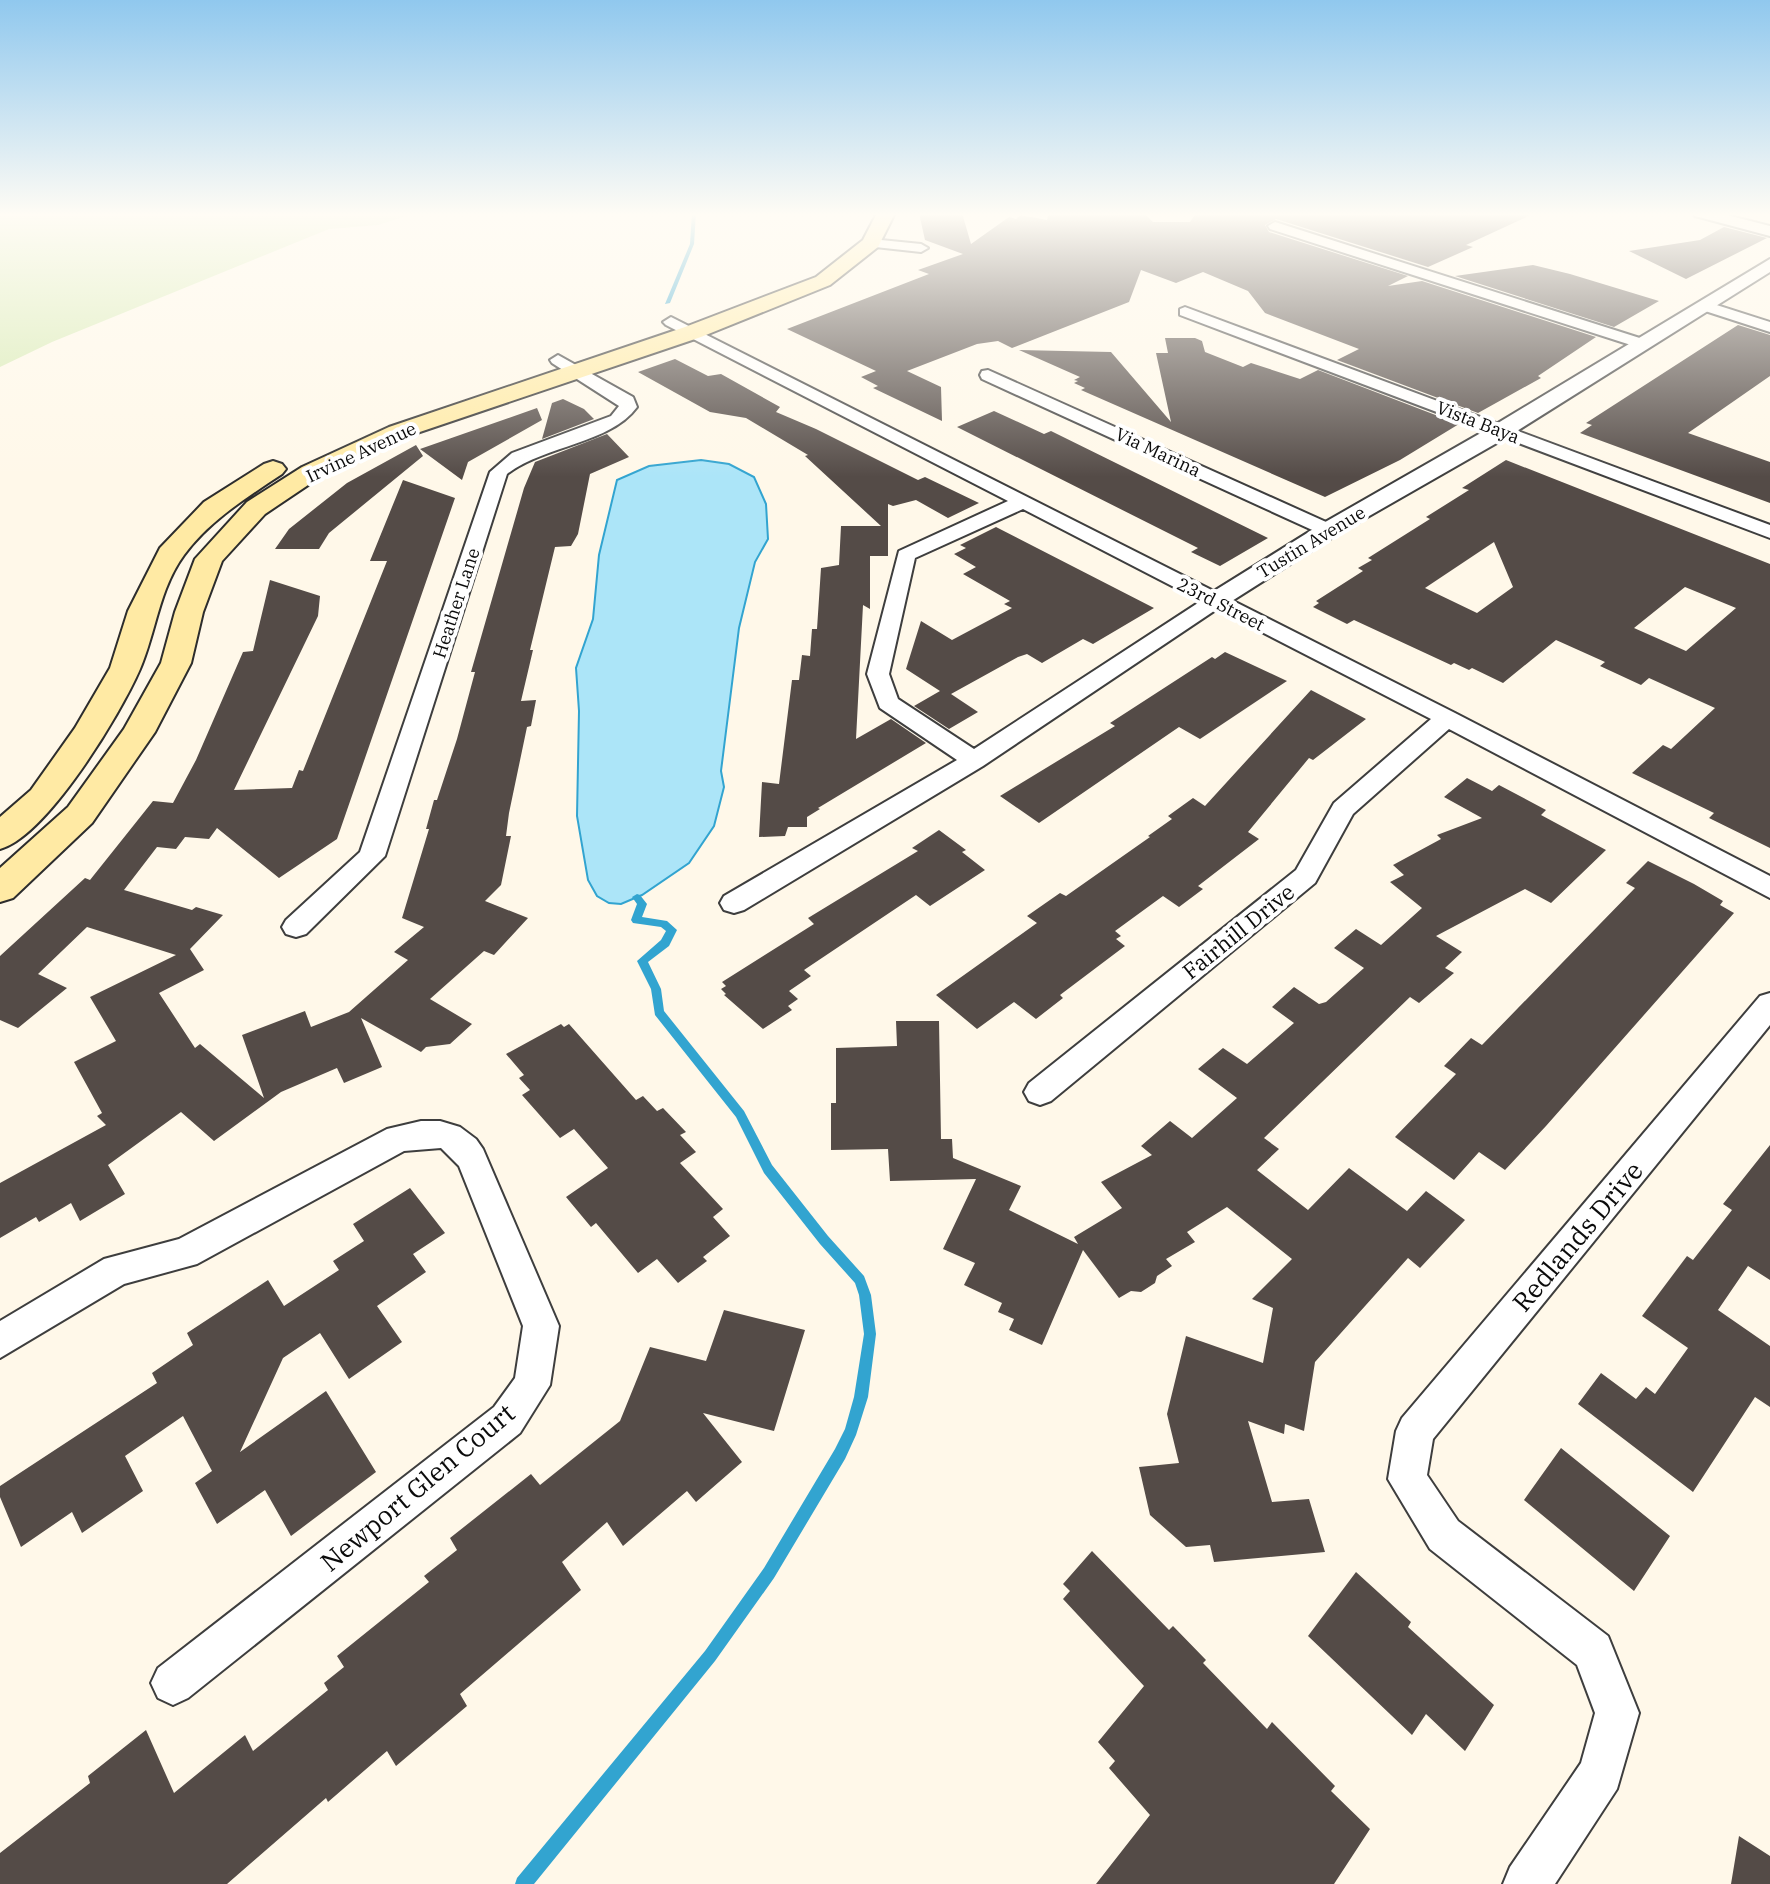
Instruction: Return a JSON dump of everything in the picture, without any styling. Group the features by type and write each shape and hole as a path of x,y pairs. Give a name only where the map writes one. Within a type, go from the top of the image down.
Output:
{"main road":[{"name":"Irvine Avenue","path":"0,889 80,815 139,732 176,663 189,612 209,559 256,508 311,472 397,432 730,301"},
{"name":"Irvine Avenue","path":"0,837 43,798 89,731 125,668 142,611 170,554 213,508 282,464 368,424 693,332 772,301"}],"street":[{"path":"1509,301 1640,343"},
{"name":"Tustin Avenue","path":"734,903 974,760 1328,530 1501,431 1712,301"},
{"path":"1704,306 1770,327"},
{"name":"Vista Baya","path":"1185,312 1770,532"},
{"name":"23rd Street","path":"671,322 1020,503 1447,718 1770,888"},
{"name":"Heather Lane","path":"296,927 372,856 499,472 518,457 605,425 625,413 627,401 567,366"},
{"name":"Via Marina","path":"988,375 1328,530"},
{"path":"974,760 888,703 878,674 906,555 1020,503"},
{"name":"Fairhill Drive","path":"1040,1092 1306,876 1343,809 1447,718"},
{"name":"Redlands Drive","path":"1527,1884 1601,1773 1617,1713 1593,1651 1444,1535 1407,1479 1415,1431 1770,1004"},
{"name":"Newport Glen Court","path":"0,1341 116,1270 185,1253 398,1139 437,1132 463,1143 472,1159 541,1326 532,1385 507,1420 173,1683"}],"green space":[{"path":"0,301 153,301 52,342 0,367"}],"water":[{"path":"701,460 729,464 754,477 766,504 768,539 755,562 739,628 721,771 724,787 714,826 689,863 642,895 621,904 609,903 597,896 588,880 577,816 579,711 576,668 593,619 599,555 617,480 649,466"}],"building":[{"path":"859,301 1129,301 1012,348 998,341 977,344 907,371 941,387 942,421 873,388 878,386 861,377 876,371 787,329"},
{"path":"1256,301 1484,301 1596,337 1538,376 1541,378 1478,413 1337,360 1359,349 1265,313"},
{"path":"1533,301 1659,301 1614,327"},
{"path":"1738,325 1770,335 1770,376 1688,433 1770,462 1770,503 1580,433 1592,425 1586,423"},
{"path":"1165,338 1195,338 1202,341 1205,352 1243,367 1251,363 1300,379 1318,370 1459,424 1400,460 1325,497 1081,390 1085,388 1074,383 1080,377 1019,350 1111,352 1171,422 1156,353 1168,353"},
{"path":"675,359 708,376 721,374 780,407 776,412 918,480 925,477 979,503 948,518 916,500 893,506 888,504 888,556 870,556 870,609 863,605 856,739 891,719 926,743 818,808 807,817 807,827 788,827 785,836 759,837 762,782 779,784 792,680 799,680 802,655 810,656 812,629 817,629 821,568 839,565 841,526 881,526 805,456 808,455 746,418 710,412 638,372"},
{"path":"563,399 584,409 594,419 542,439 552,403"},
{"path":"537,408 542,420 468,462 462,480 420,449"},
{"path":"994,411 1044,434 1051,431 1268,538 1220,566 1191,552 1198,548 957,427"},
{"path":"607,434 629,457 590,474 578,534 571,546 555,547 521,701 536,700 531,726 527,727 509,813 506,836 511,836 501,885 485,901 528,918 494,955 484,951 430,999 472,1024 450,1044 426,1047 421,1052 361,1018 382,1067 344,1083 337,1068 281,1092 214,1141 181,1112 108,1165 125,1194 80,1221 71,1203 39,1222 36,1217 0,1238 0,1183 106,1125 97,1116 102,1113 74,1062 116,1041 90,997 176,955 87,927 38,974 67,988 18,1028 0,1020 0,956 85,878 90,880 153,801 173,803 196,760 243,652 253,651 270,580 320,596 318,616 234,790 292,788 299,770 303,771 387,561 370,561 403,480 455,498 337,839 279,878 217,828 209,839 185,837 176,849 157,847 124,890 192,910 196,907 223,915 190,949 204,970 159,993 195,1048 200,1044 264,1098 242,1035 305,1011 311,1027 349,1012 408,960 394,952 424,927 402,918 429,829 426,829 434,800 437,800 457,739 475,672 471,672 524,488 535,462"},
{"path":"416,445 423,456 329,533 319,549 275,549 289,529 347,483"},
{"path":"1506,460 1770,564 1770,848 1709,818 1714,813 1632,773 1663,745 1671,749 1715,708 1649,678 1641,685 1600,666 1605,662 1556,640 1503,683 1472,668 1469,670 1454,663 1451,665 1354,620 1347,624 1313,607 1319,603 1316,601 1363,571 1358,568 1372,560 1368,558 1469,490 1462,488","holes":["1494,542 1513,587 1477,613 1425,588","1685,587 1736,608 1686,651 1634,628"]},
{"path":"996,527 1154,608 1093,644 1083,639 1042,663 1027,654 1018,657 951,694 978,712 949,729 914,706 940,691 906,669 921,621 952,640 1012,608 1004,604 1010,601 963,574 976,567 954,554 966,548 960,545"},
{"path":"1225,652 1287,681 1200,739 1179,727 1039,823 1000,796 1115,726 1110,723 1212,657 1215,659"},
{"path":"1311,690 1366,719 1313,760 1309,758 1248,832 1259,839 1198,886 1203,889 1179,907 1163,896 1115,931 1121,936 1116,939 1125,946 1060,995 1063,998 1036,1019 1014,1002 977,1029 936,995 1037,923 1027,916 1060,893 1066,896 1150,837 1172,819 1168,816 1193,798 1205,806"},
{"path":"1467,778 1492,791 1499,785 1546,810 1541,815 1606,850 1551,903 1525,889 1436,936 1462,952 1445,968 1454,973 1419,1003 1410,997 1264,1138 1279,1149 1257,1170 1308,1210 1349,1168 1407,1211 1426,1191 1465,1220 1420,1268 1408,1258 1315,1362 1304,1431 1285,1424 1284,1434 1248,1421 1272,1502 1309,1499 1325,1552 1214,1562 1210,1545 1186,1547 1150,1515 1139,1467 1179,1463 1167,1414 1186,1336 1263,1363 1273,1308 1252,1299 1292,1259 1227,1207 1187,1232 1195,1242 1166,1259 1172,1266 1141,1292 1131,1291 1119,1298 1083,1250 1042,1345 1009,1330 1014,1319 998,1312 1002,1303 964,1285 975,1263 943,1249 976,1179 890,1181 888,1149 831,1150 831,1103 836,1103 836,1048 897,1046 896,1021 939,1021 941,1139 952,1139 953,1158 1021,1186 1009,1210 1078,1244 1074,1237 1122,1208 1101,1182 1152,1155 1141,1146 1170,1121 1192,1138 1237,1098 1198,1069 1223,1048 1247,1064 1294,1023 1272,1007 1294,987 1319,1004 1326,1002 1364,968 1334,948 1356,929 1381,945 1422,908 1390,882 1404,875 1393,865 1441,839 1437,835 1482,818 1444,797"},
{"path":"939,830 966,850 962,852 985,870 930,906 916,895 804,970 811,976 789,991 798,999 788,1006 792,1010 763,1029 724,995 721,989 726,986 722,982 814,924 808,918 918,851 912,848"},
{"path":"1648,861 1723,901 1720,905 1734,913 1546,1126 1505,1170 1479,1152 1454,1180 1395,1137 1456,1074 1444,1066 1471,1038 1482,1045 1635,888 1626,883"},
{"path":"561,1024 564,1027 569,1024 636,1100 643,1096 657,1111 663,1108 686,1132 680,1135 696,1152 680,1163 723,1209 713,1217 730,1236 703,1257 707,1261 678,1283 657,1259 638,1273 596,1223 591,1227 566,1197 608,1168 574,1129 560,1138 522,1095 530,1090 519,1078 524,1075 506,1054"},
{"path":"1770,1145 1770,1280 1748,1266 1718,1310 1770,1346 1770,1407 1755,1397 1693,1492 1578,1404 1601,1373 1636,1399 1646,1387 1655,1394 1688,1348 1642,1316 1687,1256 1693,1260 1732,1210 1723,1204"},
{"path":"410,1188 445,1233 413,1254 426,1272 377,1306 402,1342 349,1379 320,1333 283,1358 240,1452 326,1391 376,1472 291,1536 265,1490 217,1524 195,1483 212,1471 183,1416 125,1456 143,1491 82,1533 72,1512 21,1547 0,1497 0,1486 157,1383 152,1373 193,1345 187,1333 268,1280 284,1306 339,1270 333,1261 364,1241 353,1224"},
{"path":"724,1310 805,1330 774,1431 703,1413 742,1462 696,1502 687,1491 623,1546 607,1522 562,1562 581,1590 460,1694 467,1706 396,1766 387,1751 328,1802 326,1798 227,1884 0,1884 0,1853 90,1783 88,1776 146,1730 174,1793 245,1735 253,1751 328,1690 324,1683 344,1667 337,1656 429,1582 424,1576 457,1550 450,1538 531,1474 540,1485 620,1421 650,1347 706,1361"},
{"path":"1561,1448 1670,1536 1634,1591 1524,1500"},
{"path":"1092,1551 1169,1630 1173,1626 1206,1660 1203,1663 1267,1729 1272,1722 1335,1786 1331,1791 1370,1829 1334,1884 1096,1884 1150,1815 1109,1768 1115,1761 1098,1742 1144,1686 1063,1599 1070,1591 1063,1584"},
{"path":"1356,1572 1411,1622 1408,1627 1494,1705 1465,1751 1426,1714 1412,1735 1308,1636"},
{"path":"1739,1836 1770,1856 1770,1884 1731,1884"}],"waterway":[{"path":"523,1884 710,1656 769,1573 851,1430 861,1397 870,1334 860,1280 768,1169 740,1114 659,1012 656,989 642,961 665,943 672,930 664,924 636,920 642,904 637,897"}]}
